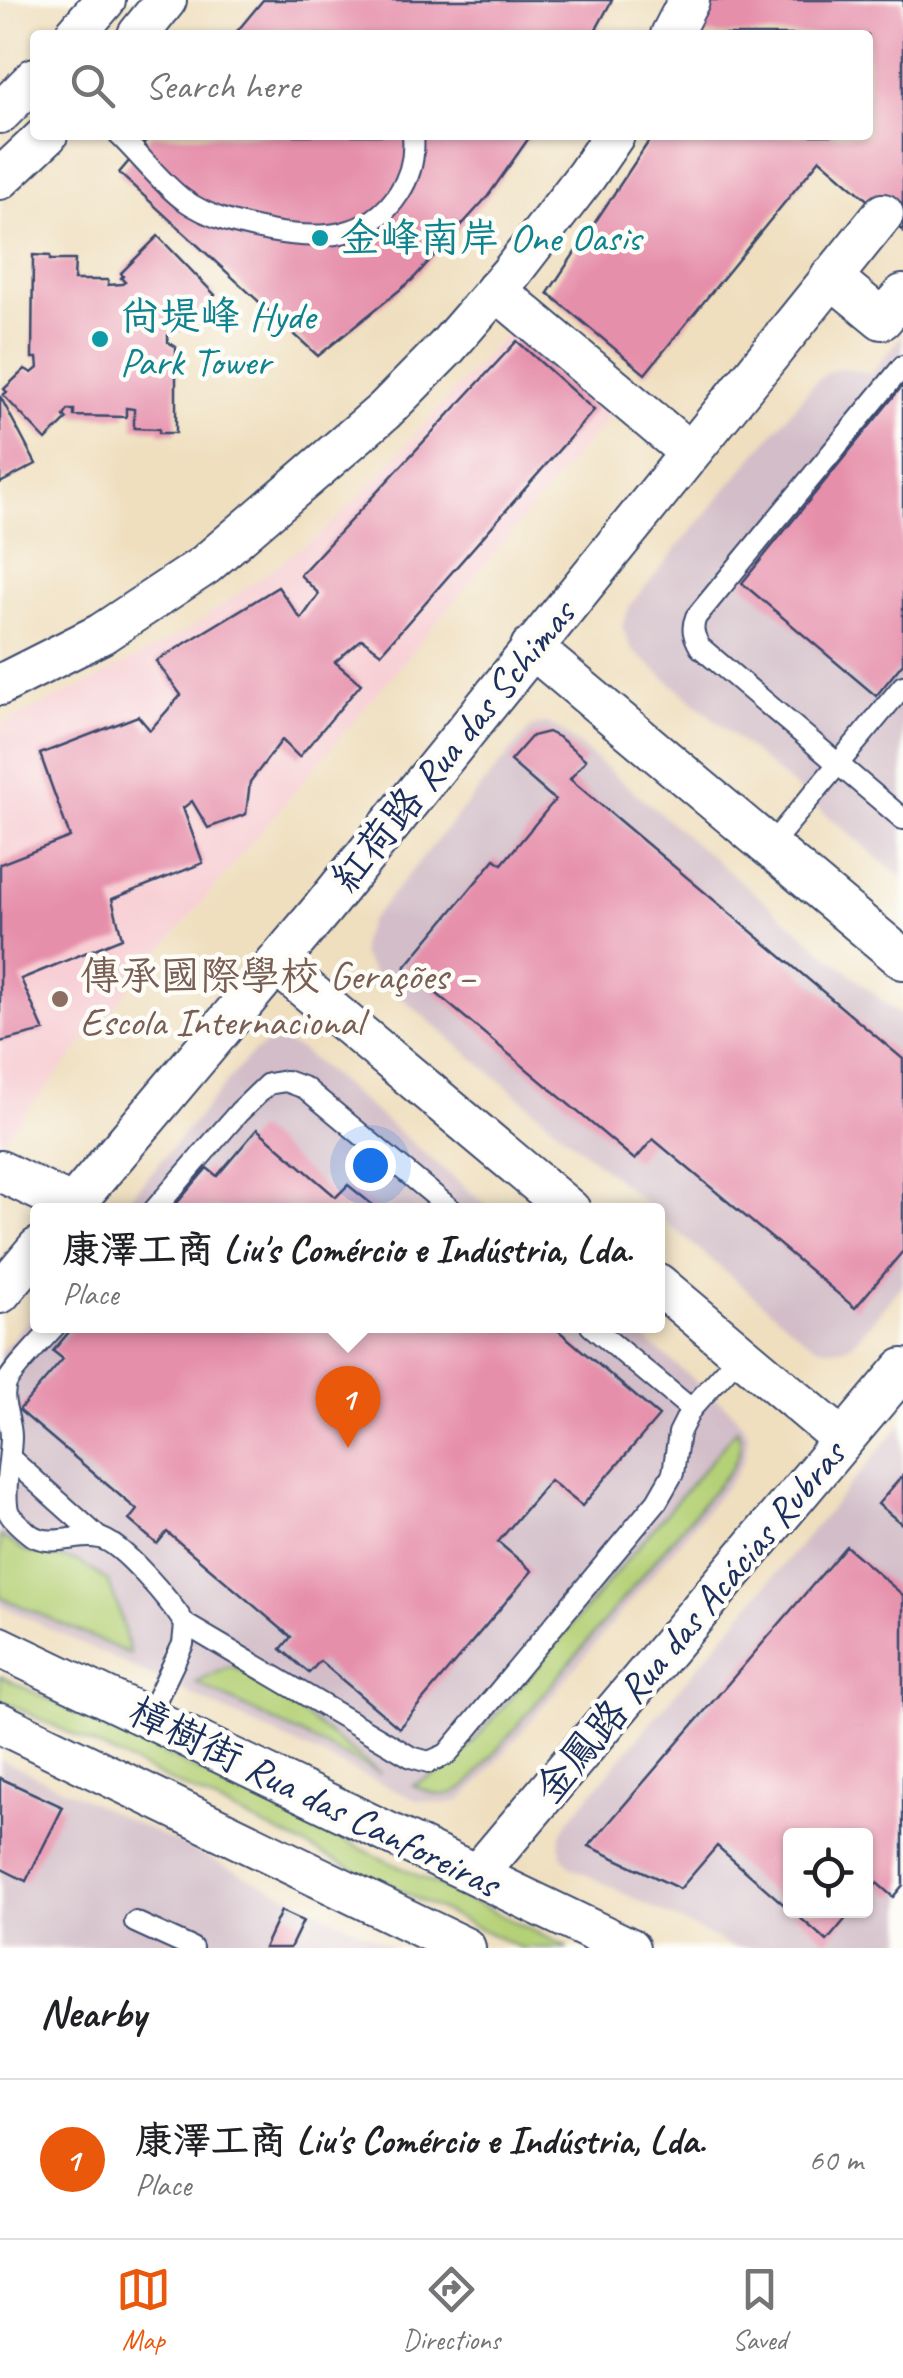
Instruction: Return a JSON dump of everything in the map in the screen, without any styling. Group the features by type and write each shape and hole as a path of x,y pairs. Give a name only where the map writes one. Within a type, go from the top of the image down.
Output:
{"street":[{"path":"79,30 105,0"},
{"path":"142,30 166,0"},
{"path":"674,30 689,0"},
{"path":"0,113 30,83"},
{"path":"0,179 41,140"},
{"path":"0,685 101,634 205,565 384,411 496,290 611,140"},
{"name":"紅荷路 Rua das Schimas","path":"75,1203 276,964 883,214"},
{"path":"831,277 882,319 903,295"},
{"path":"496,290 689,452"},
{"path":"531,647 903,960"},
{"path":"276,964 562,1203"},
{"path":"0,1171 61,1203"},
{"path":"0,1293 30,1257"},
{"path":"665,1290 844,1440"},
{"name":"金鳳路 Rua das Acácias Rubras","path":"477,1876 903,1369"},
{"name":"樟樹街 Rua das Canforeiras","path":"0,1646 629,1948"},
{"name":"樟樹街 Rua das Canforeiras","path":"0,1723 465,1948"}],"lane":[{"path":"124,140 183,199 230,224 312,238 341,234 368,223 391,205 407,180 413,140"},
{"path":"903,366 692,626 700,647 903,818"},
{"path":"769,847 903,686"},
{"path":"160,1203 258,1093 268,1084 286,1082 305,1088 444,1203"},
{"path":"49,1333 6,1383 3,1405 11,1427 6,1487 10,1514 32,1536 64,1541 98,1537"},
{"path":"599,1333 691,1409"},
{"path":"11,1458 98,1537 115,1544 172,1604 185,1624 410,1757 430,1762 448,1754 657,1501 673,1473 680,1434 691,1409 741,1354"},
{"path":"148,1718 182,1644 185,1624"},
{"path":"135,1922 192,1948"}],"shaded area":[{"path":"512,326 611,414 0,1143 0,725 188,630 323,532 364,492"},
{"path":"903,335 903,879 632,650 622,626 631,604 816,381 841,368 870,374"},
{"path":"549,724 562,731 903,1018 903,1284 855,1341 845,1347 819,1347 806,1340 665,1221 665,1203 645,1203 375,975 361,955 361,942 369,922 537,725"},
{"path":"280,1041 301,1050 484,1203 126,1203 248,1057 264,1045"},
{"path":"30,1317 30,1333 637,1333 733,1412 748,1433 745,1457 734,1477 478,1784 460,1801 442,1804 416,1800 0,1605 0,1353"},
{"path":"903,1422 903,1948 734,1948 571,1867 562,1856 562,1832"},
{"path":"0,1759 318,1910 395,1948 0,1948"}],"green space":[{"path":"737,1429 740,1449 731,1469 467,1786 440,1795 413,1785 445,1768 472,1744"},
{"path":"0,1536 27,1552 78,1561 108,1581 130,1654 0,1597"},
{"path":"231,1666 249,1673 381,1774 196,1683"},
{"path":"0,1676 569,1948 520,1948 0,1700"}],"building":[{"path":"263,0 612,0 596,30 238,30"},
{"path":"707,0 903,0 903,231 820,159 645,374 548,293 650,140 873,140 873,30 693,30"},
{"name":"金峰南岸 One Oasis","path":"147,140 527,140 488,196 412,280 318,356 119,173"},
{"name":"尚堤峰 Hyde Park Tower","path":"158,236 215,295 178,331 168,335 168,342 176,347 176,433 134,428 134,409 126,408 126,417 74,416 74,410 68,410 64,416 67,419 46,440 3,395 7,392 4,389 25,369 32,373 38,368 37,358 32,358 33,255 75,260 74,280 122,284 125,282 121,273"},
{"path":"517,341 594,410 381,653 362,639 335,662 361,684 299,757 282,740 250,782 246,814 208,828 192,801 183,808 203,863 112,899 122,938 21,979 44,1031 0,1042 0,864 70,837 40,754 138,716 150,730 181,695 156,661 278,587 301,619 319,594 300,575"},
{"path":"903,385 903,663 876,696 742,583"},
{"path":"0,396 36,464 0,483"},
{"path":"548,732 586,760 570,779 903,1059 903,1251 855,1308 653,1139 635,1160 405,967 495,859 502,864 555,800 510,761 532,736"},
{"path":"257,1129 336,1197 348,1185 370,1203 177,1203 207,1168 217,1176"},
{"path":"68,1333 561,1333 659,1416 582,1506 550,1480 498,1542 532,1571 399,1728 320,1661 309,1673 281,1649 291,1637 167,1532 157,1544 129,1520 137,1510 19,1410 63,1359 53,1351"},
{"path":"903,1475 903,1525 878,1504"},
{"path":"846,1546 903,1595 903,1885 893,1897 877,1883 873,1888 873,1828 783,1828 783,1904 717,1846 680,1889 589,1846"},
{"path":"0,1778 63,1807 26,1881 0,1868"},
{"path":"281,1911 303,1921 290,1948 264,1948"},
{"path":"800,1918 846,1918 827,1941"}],"place":[{"name":"金峰南岸 One Oasis","path":"320,238"},
{"name":"尚堤峰 Hyde Park Tower","path":"100,339"},
{"name":"傳承國際學校 Gerações – Escola Internacional","path":"60,999"},
{"name":"康澤工商 Liu's Comércio e Indústria, Lda.","path":"348,1448"}]}
